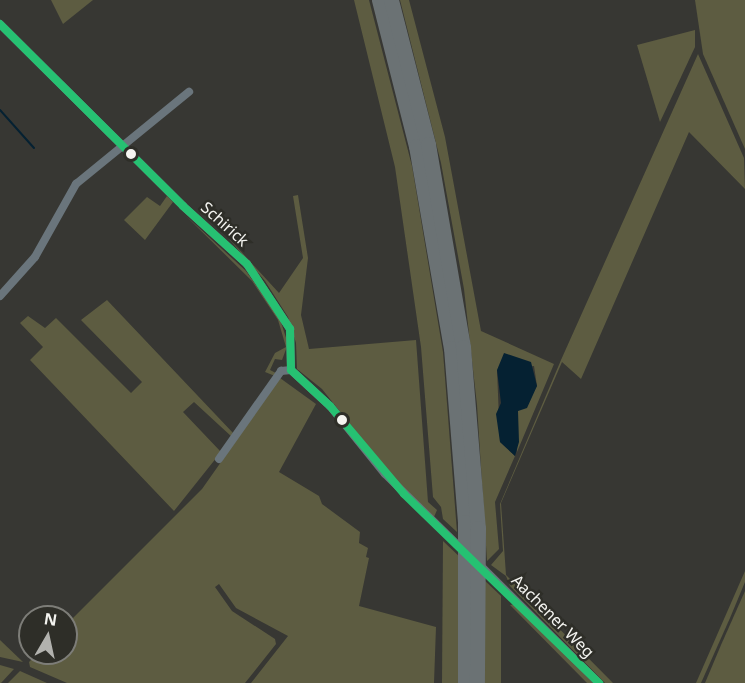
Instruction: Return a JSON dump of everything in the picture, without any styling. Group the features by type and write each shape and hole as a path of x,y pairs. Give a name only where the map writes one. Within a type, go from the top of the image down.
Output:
{"highway":[{"path":"379,0 416,146 441,275 471,525"},
{"path":"391,0 428,144 453,274 471,421 471,525 477,683"},
{"path":"465,683 473,588"}],"street":[{"name":"Schirick","path":"0,24 259,278 290,329 291,370"},
{"path":"0,296 35,257 76,184 126,146 189,92"},
{"path":"219,459 281,371 291,370"},
{"name":"Aachener Weg","path":"291,370 330,406 398,487 599,683"}],"shaded area":[{"path":"51,0 93,0 63,24"},
{"path":"354,0 369,0 412,166 443,352 457,532 443,519 441,507 433,497 421,347 395,167"},
{"path":"400,0 409,0 445,137 481,331 554,364 517,452 518,411 537,386 534,366 497,370 500,442 515,456 495,502 499,549 487,561 477,405 464,289 441,163"},
{"path":"695,0 745,0 745,149 703,54"},
{"path":"695,30 695,47 660,122 637,45"},
{"path":"698,54 744,158 745,189 689,132 581,379 562,362 501,503 506,575 613,683 605,683 510,586 506,576 491,565 503,551 500,504 561,360"},
{"path":"298,195 308,258 301,315 309,349 416,340 428,502 437,510 434,517 393,478 322,389 297,369 296,343 288,317 265,281 224,233 279,293 303,258 293,196"},
{"path":"167,196 173,202 145,240 124,220 147,197 160,206"},
{"path":"185,215 246,271 280,319 288,344 282,360 275,359 270,370 276,373 275,376 265,372 275,353 286,347 278,320 252,281"},
{"path":"107,300 234,434 232,437 194,402 183,412 221,452 174,511 30,360 43,347 20,323 28,316 45,328 56,318 131,393 142,382 81,320"},
{"path":"280,378 316,404 279,472 319,496 322,504 360,532 359,543 368,548 366,557 369,558 359,606 436,627 434,683 251,683 288,636 236,608 219,584 215,587 232,611 275,639 276,644 245,683 67,683 30,667 30,665 78,665 78,613 202,489"},
{"path":"443,541 501,596 501,683 442,683"},
{"path":"745,571 745,582 730,618 701,683 696,683"},
{"path":"745,591 745,683 705,683 721,645"},
{"path":"516,604 593,683 587,683 510,605"},
{"path":"0,640 18,657 18,661 0,657"},
{"path":"0,665 14,669 1,683 0,683"},
{"path":"20,671 47,683 8,683"}],"water":[{"path":"504,353 531,362 537,386 527,408 518,411 519,442 515,456 500,442 496,414 501,403 497,370"}],"waterway":[{"path":"0,110 34,148"}],"transit line":[{"path":"0,24 183,206 247,264 290,329 291,370 330,406 404,494 599,683"}]}
